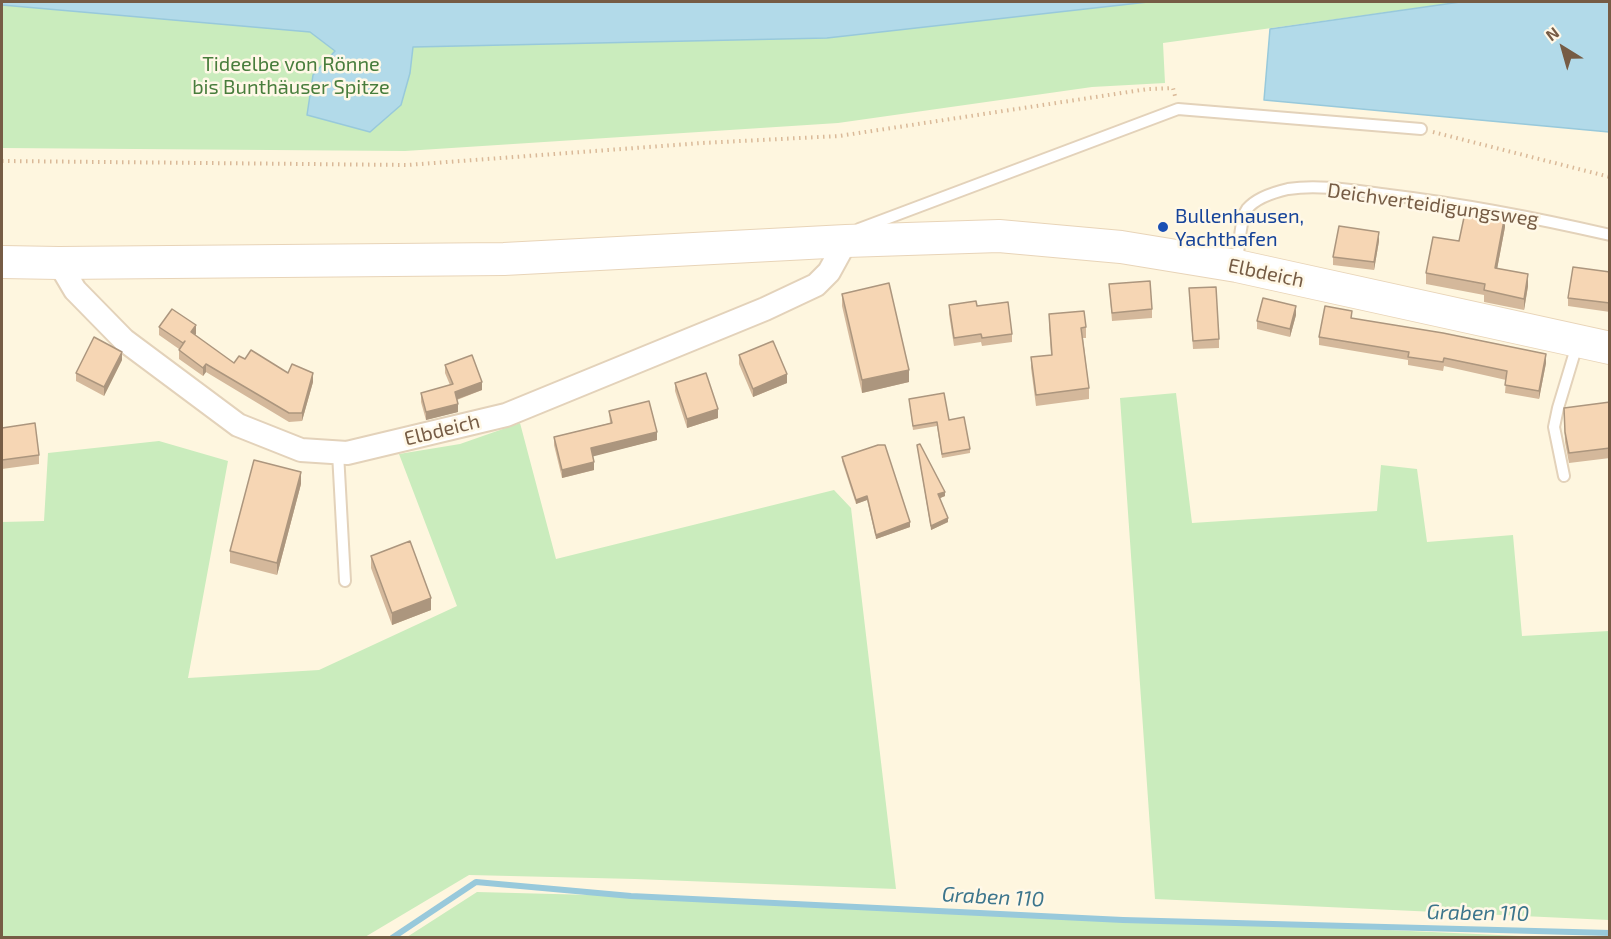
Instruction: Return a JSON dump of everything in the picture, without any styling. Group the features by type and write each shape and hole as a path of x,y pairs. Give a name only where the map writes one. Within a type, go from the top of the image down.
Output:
{"street":[{"name":"Elbdeich","path":"2,262 504,259 999,236 1121,247 1237,266 1610,348"},
{"name":"Elbdeich","path":"59,263 75,290 124,340 238,425 302,450 347,453 506,415 765,309 816,285 829,272 846,242"}],"lane":[{"path":"846,242 848,237 858,230 1178,109 1421,129"},
{"name":"Deichverteidigungsweg","path":"1237,266 1247,209 1264,197 1300,188 1365,192 1447,202 1610,235"},
{"path":"1564,476 1554,426 1578,342"},
{"path":"338,453 345,581"}],"path":[{"path":"2,161 406,165 702,143 839,136 1148,89 1173,88 1178,109"},
{"path":"1421,129 1497,146 1610,177"}],"green space":[{"name":"Tideelbe von Rönne bis Bunthäuser Spitze","path":"2,2 1460,2 1163,43 1165,83 1092,87 838,123 405,151 2,148"},
{"path":"1176,393 1192,523 1377,511 1381,465 1417,469 1427,542 1513,535 1522,636 1609,631 1609,920 1155,899 1120,398"},
{"path":"520,423 556,559 834,490 851,508 896,889 469,875 365,937 2,937 2,522 44,521 48,453 159,441 228,461 188,678 319,670 457,606 399,454 460,444"},
{"path":"477,892 631,896 1543,937 407,937"}],"water":[{"path":"2,2 1148,2 827,38 413,47 410,73 401,105 370,132 307,115 313,75 335,51 310,32 2,5"},
{"path":"1460,2 1609,2 1609,132 1264,100 1270,29"}],"building":[{"path":"1466,208 1505,215 1495,268 1528,274 1524,299 1484,290 1485,284 1426,273 1433,237 1459,241"},
{"path":"1339,226 1379,232 1374,262 1333,257"},
{"path":"1573,267 1610,272 1610,303 1568,298"},
{"path":"1150,281 1152,309 1112,313 1109,284"},
{"path":"889,283 909,370 862,380 842,294"},
{"path":"1216,287 1219,339 1193,341 1189,288"},
{"path":"1263,298 1296,306 1290,329 1257,321"},
{"path":"976,301 977,306 1008,302 1012,334 982,338 981,334 954,338 949,305"},
{"path":"1325,306 1352,311 1351,318 1443,333 1546,354 1539,391 1505,385 1507,371 1444,358 1443,362 1408,357 1409,352 1319,337"},
{"path":"172,309 196,325 191,332 234,363 239,356 245,359 251,350 288,373 292,364 313,373 302,413 289,413 206,364 203,368 179,350 185,341 183,343 159,327"},
{"path":"1084,311 1086,327 1081,328 1089,388 1036,395 1031,357 1052,355 1049,314"},
{"path":"94,337 122,352 104,387 76,373"},
{"path":"773,341 787,374 753,389 739,355"},
{"path":"472,355 482,382 455,392 458,404 426,412 421,393 453,384 445,365"},
{"path":"706,373 718,409 687,419 675,383"},
{"path":"944,393 949,420 964,417 970,449 942,454 937,422 913,426 909,399"},
{"path":"649,401 657,432 591,448 594,462 562,470 554,437 612,423 609,411"},
{"path":"1610,402 1610,448 1569,453 1564,408"},
{"path":"35,423 39,455 2,460 2,428"},
{"path":"920,444 945,492 938,494 948,518 931,526 917,445"},
{"path":"878,445 885,445 910,522 876,535 867,496 856,500 842,457"},
{"path":"254,460 301,472 277,563 230,551"},
{"path":"410,541 431,598 392,613 371,556"}],"waterway":[{"name":"Graben 110","path":"392,938 476,882 631,896 1123,920 1610,933"}],"place":[{"name":"Bullenhausen, Yachthafen","path":"1163,227"}]}
